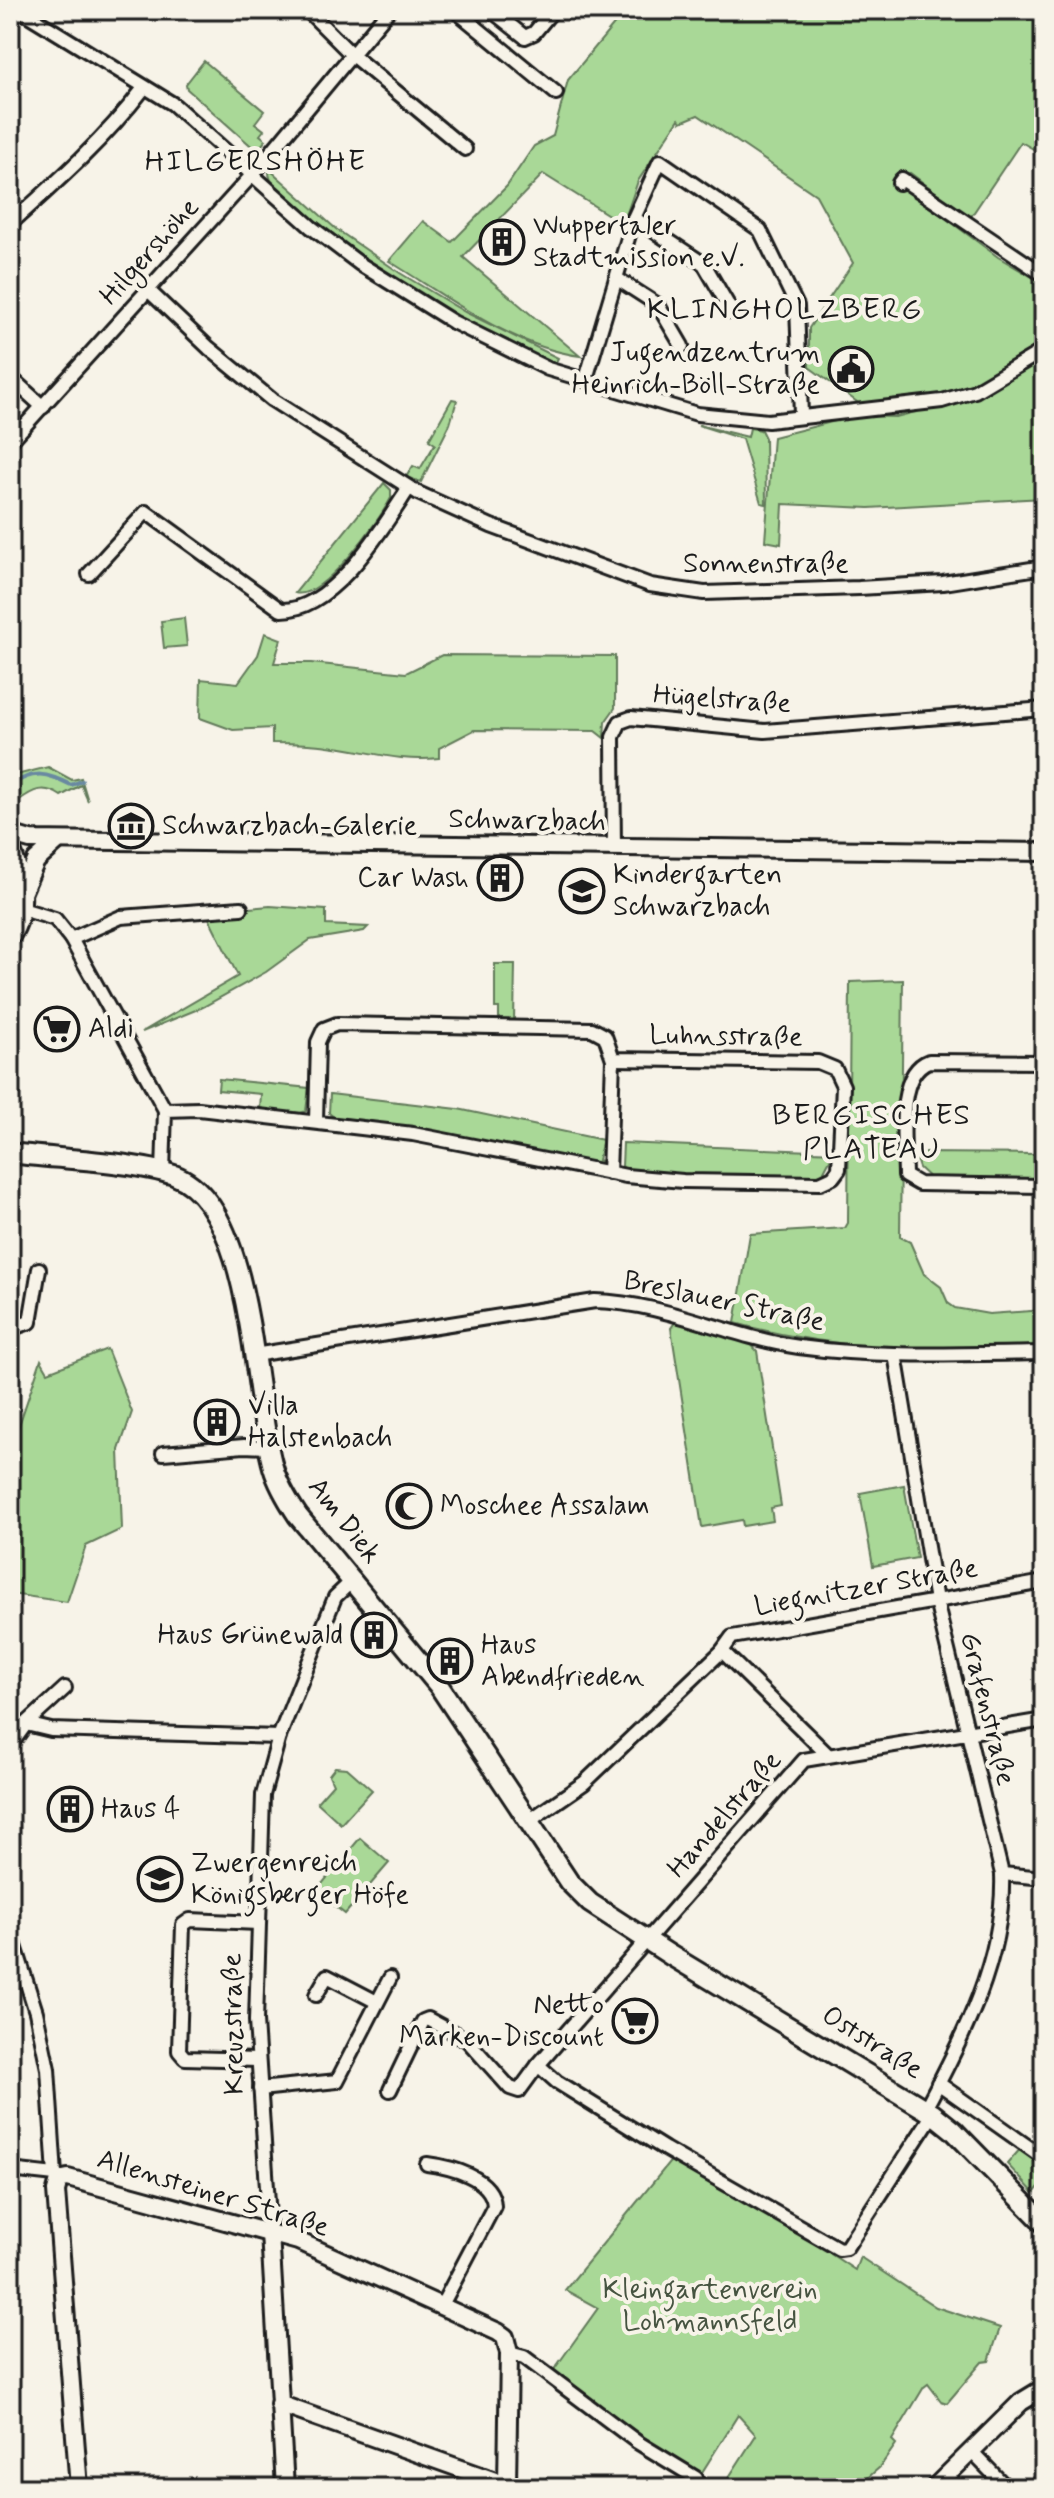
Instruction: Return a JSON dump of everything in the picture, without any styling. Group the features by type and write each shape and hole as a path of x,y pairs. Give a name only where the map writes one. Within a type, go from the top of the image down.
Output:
{"main road":[{"name":"Am Diek","path":"10,1153 163,1172 198,1190 221,1228 244,1293 268,1447 290,1504 443,1692 575,1889 648,1941"},
{"name":"Oststraße","path":"648,1941 929,2112 953,2130 1044,2223"}],"street":[{"path":"20,10 195,121 340,250 464,328 548,369 697,414 768,421 801,415 886,410 942,401 975,391 1044,350"},
{"path":"307,10 352,55 465,149"},
{"name":"Hilgershöhe","path":"10,442 253,174 389,10"},
{"path":"455,10 556,93"},
{"path":"491,10 525,37 531,36 553,10"},
{"path":"10,224 77,164 144,88"},
{"path":"586,379 634,218 660,161 760,230 797,306 801,415"},
{"path":"899,183 902,179 1044,275"},
{"path":"634,218 704,264 732,312"},
{"path":"616,278 658,305 682,346"},
{"name":"Sonnenstraße","path":"148,290 209,348 272,400 409,488 491,526 650,585 730,593 873,587 943,583 1044,567"},
{"path":"663,340 676,333"},
{"path":"10,377 43,407"},
{"path":"89,574 146,512 281,610 290,610 313,599 343,576 370,546 409,488"},
{"name":"Hügelstraße","path":"614,848 613,737 620,722 631,718 765,731 1044,709"},
{"name":"Schwarzbach","path":"10,834 30,840 58,841 1044,852"},
{"path":"10,938 36,861 58,841"},
{"path":"10,845 22,900 55,919 71,939 131,1043 165,1110 163,1172"},
{"path":"71,939 121,917 241,908"},
{"name":"Luhnsstraße","path":"316,1121 318,1042 320,1034 330,1025 592,1029 605,1036 613,1059 609,1173"},
{"name":"Luhnsstraße","path":"165,1110 199,1109 413,1134 609,1173 683,1181 812,1184 833,1177 842,1153 843,1086 841,1077 828,1064 613,1059"},
{"path":"1044,1062 929,1061 918,1065 906,1083 905,1170 910,1182 919,1184 1044,1186"},
{"path":"10,1329 30,1322 39,1269"},
{"name":"Breslauer Straße","path":"254,1355 595,1301 623,1302 664,1311 795,1347 895,1354 1044,1353"},
{"name":"Grafenstraße","path":"538,2065 557,2082 665,2149 839,2249 846,2248 929,2112 938,2083 968,2027 993,1946 1002,1907 1002,1874 936,1601 895,1354"},
{"path":"163,1453 268,1447"},
{"name":"Kreuzstraße","path":"285,2488 258,2060 258,1923 263,1795 279,1737 335,1597 354,1579"},
{"name":"Liegnitzer Straße","path":"529,1821 584,1783 722,1651 726,1642 738,1634 1044,1582"},
{"path":"722,1651 827,1754"},
{"path":"10,1746 26,1724 65,1688"},
{"name":"Handelstraße","path":"390,2090 425,2019 467,2040 514,2091 526,2086 538,2065 804,1760 1044,1720"},
{"path":"26,1724 51,1730 279,1737"},
{"path":"1002,1874 1044,1878"},
{"path":"258,1923 190,1920 183,1925 179,2051 185,2058 258,2060"},
{"path":"10,1930 36,2012 48,2069 79,2488"},
{"path":"316,1995 327,1976 377,2002"},
{"path":"260,2089 337,2081 390,1978"},
{"path":"938,2083 1044,2158"},
{"path":"427,2164 451,2167 483,2185 494,2198 494,2206 442,2305"},
{"name":"Allensteiner Straße","path":"10,2170 68,2178 270,2233 442,2305 498,2332 505,2337 509,2353 524,2357 693,2483"},
{"path":"279,2404 510,2487 509,2353"},
{"path":"934,2488 1021,2402 1044,2388"},
{"path":"971,2451 1007,2488"}],"green space":[{"path":"626,10 981,10 1042,19 1044,13 1044,155 1021,142 970,218 910,173 894,180 998,257 1044,284 1044,346 957,394 864,407 809,367 809,328 853,263 816,195 698,115 681,122 679,119 638,181 623,224 543,174 463,257 580,356 555,351 505,331 389,261 423,221 452,242 507,186 534,146 553,136 568,80"},
{"path":"204,61 264,111 255,123 264,130 260,135 266,140 257,151 187,89 186,84"},
{"path":"269,169 336,229 465,312 558,358 554,366 455,316 360,257 280,192 271,181"},
{"path":"1044,357 1044,498 869,508 783,504 781,544 765,541 773,437 855,416 896,417 981,395"},
{"path":"452,399 457,400 450,424 421,482 406,477 413,466 420,469 435,444 429,440"},
{"path":"698,425 748,437 750,428 761,430 765,438 766,504 761,503 742,439"},
{"path":"384,483 391,490 391,498 349,557 320,585 306,592 295,593"},
{"path":"184,618 187,646 164,648 161,621"},
{"path":"265,633 281,639 274,663 311,663 406,673 442,655 615,656 615,708 605,722 604,738 595,731 474,730 439,748 439,758 424,759 321,745 272,743 272,728 233,730 200,718 201,679 238,683 258,655"},
{"path":"48,767 72,780 81,778 88,801 81,785 61,796 44,789 18,801 10,786 12,776"},
{"path":"270,906 326,910 326,925 368,927 364,931 310,940 266,972 203,1007 142,1032 238,976 206,912"},
{"path":"495,964 515,964 514,1022 499,1022 499,1008 495,1008"},
{"path":"903,980 900,1237 910,1242 924,1274 941,1287 948,1303 955,1308 989,1314 1044,1310 1044,1348 888,1347 813,1340 735,1323 750,1234 845,1228 848,1223 850,982"},
{"path":"219,1079 309,1088 306,1111 298,1114 260,1110 261,1094 218,1090"},
{"path":"330,1094 458,1109 603,1140 598,1160 602,1161 595,1166 364,1120 335,1118 329,1113"},
{"path":"623,1143 834,1152 824,1171 827,1172 813,1178 628,1172 622,1166"},
{"path":"914,1153 1044,1154 1044,1182 932,1180 919,1168"},
{"path":"676,1321 749,1342 757,1351 781,1506 771,1508 773,1521 743,1526 742,1520 702,1527 671,1328"},
{"path":"107,1349 132,1412 119,1450 122,1529 86,1546 67,1602 10,1594 10,1452 41,1360 48,1372"},
{"path":"904,1485 917,1558 873,1566 860,1493"},
{"path":"335,1767 347,1768 372,1790 341,1824 317,1802 333,1784 329,1775"},
{"path":"360,1838 389,1863 345,1914 316,1891"},
{"path":"1022,2147 1044,2165 1044,2181 1034,2193 1007,2164"},
{"name":"Kleingartenverein Lohmannsfeld","path":"673,2158 833,2249 831,2254 855,2270 860,2257 936,2307 1000,2328 989,2361 982,2362 947,2403 941,2401 928,2384 924,2387 892,2440 896,2444 880,2467 856,2488 722,2488 756,2435 738,2415 699,2477 553,2371 598,2308 565,2290"}],"waterway":[{"name":"Schwarzbach","path":"10,786 34,775 55,778 71,785 82,781"}],"place":[{"name":"Wuppertaler Stadtmission e.V.","path":"502,242"},
{"name":"Jugendzentrum Heinrich-Böll-Straße","path":"851,369"},
{"name":"Schwarzbach-Galerie","path":"131,826"},
{"name":"Car Wash","path":"500,878"},
{"name":"Kindergarten Schwarzbach","path":"582,891"},
{"name":"Aldi","path":"57,1029"},
{"name":"Villa Halstenbach","path":"217,1422"},
{"name":"Moschee Assalam","path":"409,1506"},
{"name":"Haus Grünewald","path":"374,1635"},
{"name":"Haus Abendfrieden","path":"450,1661"},
{"name":"Haus 4","path":"70,1809"},
{"name":"Zwergenreich Königsberger Höfe","path":"160,1879"},
{"name":"Netto Marken-Discount","path":"635,2021"}],"district":[{"name":"HILGERSHÖHE","path":"256,161"},
{"name":"KLINGHOLZBERG","path":"785,309"},
{"name":"BERGISCHES PLATEAU","path":"872,1132"}]}
